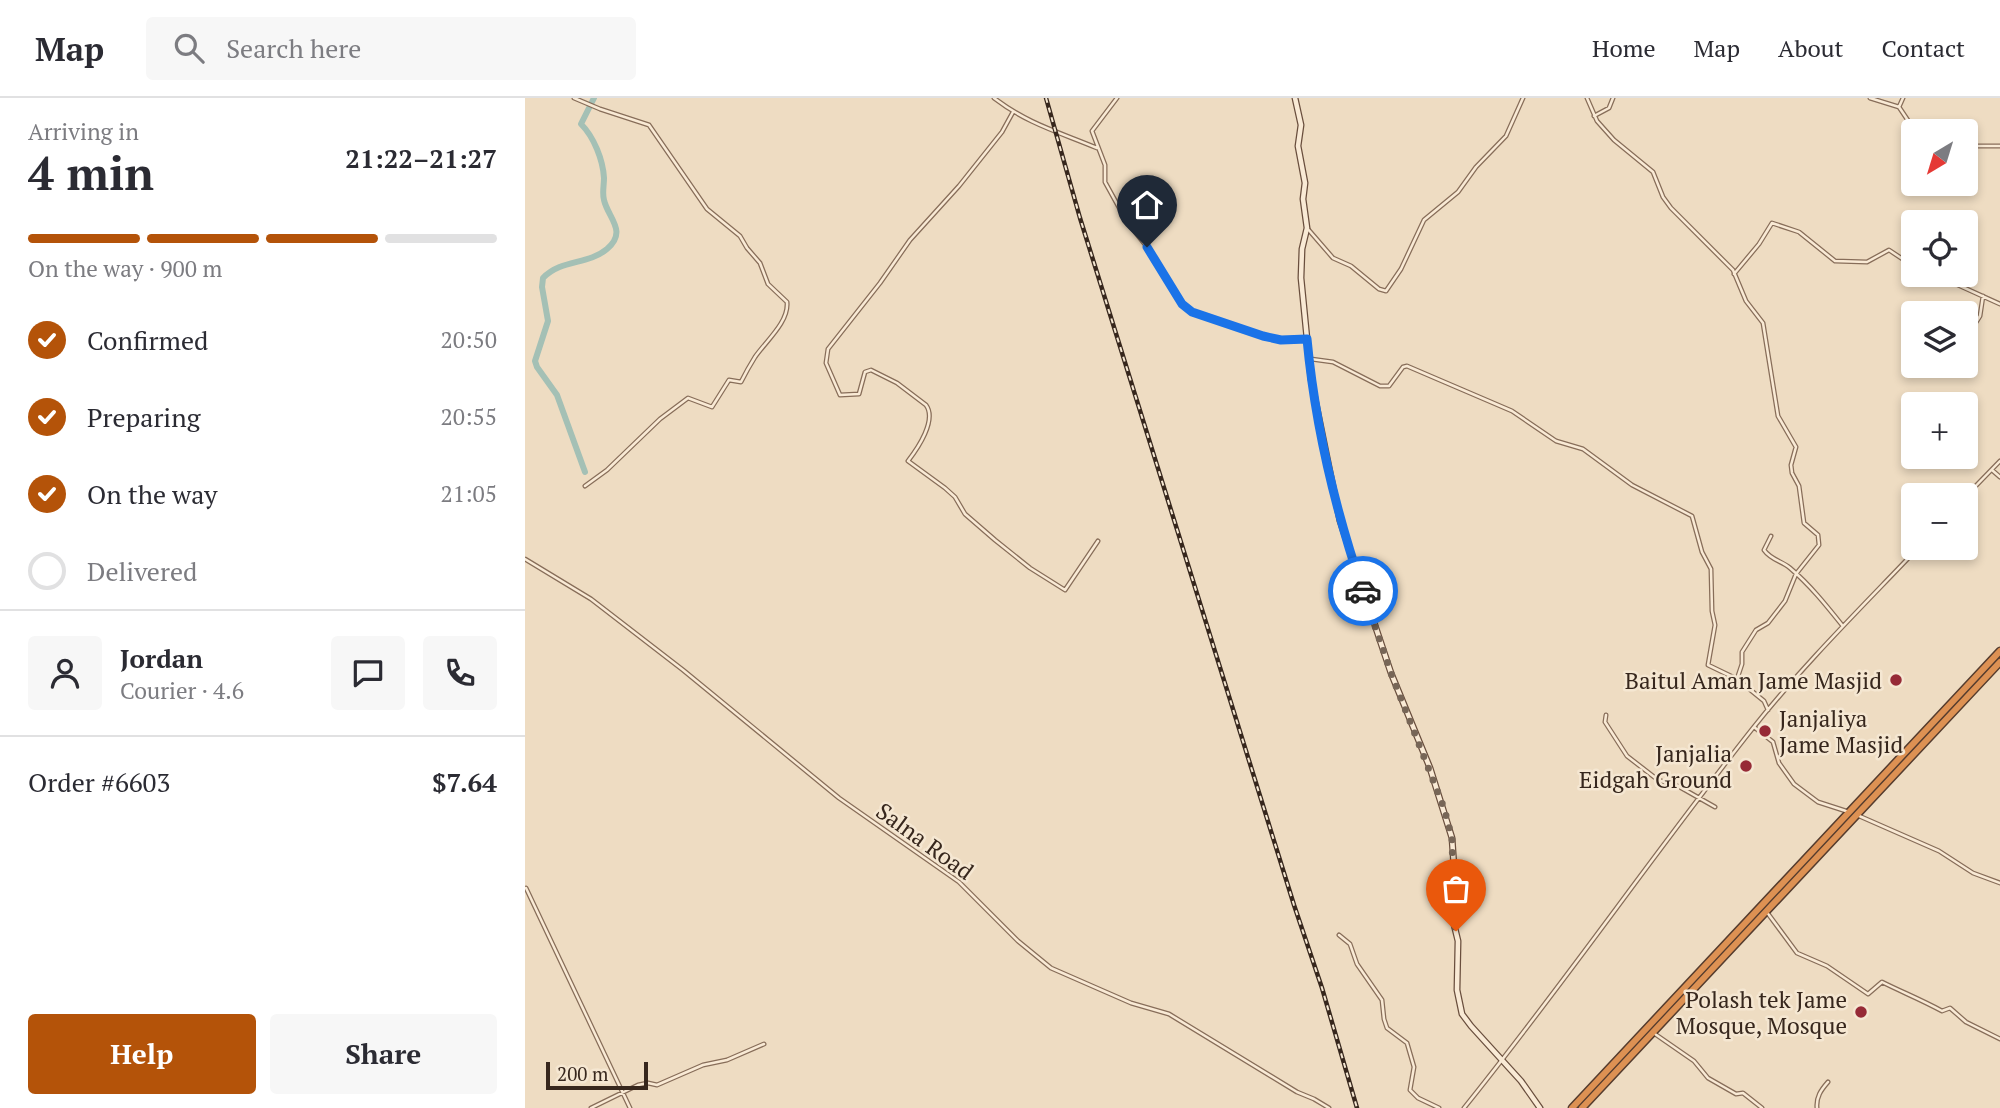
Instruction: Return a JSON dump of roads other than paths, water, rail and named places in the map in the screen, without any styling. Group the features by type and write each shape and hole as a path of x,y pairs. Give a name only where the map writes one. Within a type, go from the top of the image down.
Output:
{"highway":[{"path":"1572,1108 2000,651"},
{"path":"1581,1108 2000,662"}],"main road":[{"path":"1295,98 1301,125 1298,146 1307,228 1302,249 1301,278 1309,358 1320,428 1347,546 1452,838 1453,878 1450,908 1458,941 1459,1005 1471,1026 1503,1060 1539,1108"}],"street":[{"path":"574,98 649,125 656,131 707,209 740,236 760,263 768,284 788,306 784,318 755,357 741,382 729,380 712,407 688,398 660,419 607,470 585,486"},
{"path":"994,98 1013,113 1045,130 1097,148"},
{"path":"1117,98 1092,131 1105,164 1105,182 1182,304 1192,312 1263,336 1281,340 1307,339"},
{"path":"1307,228 1333,258 1351,266 1379,289 1386,291 1401,269 1424,220 1458,192 1476,167 1506,136 1523,98"},
{"path":"1587,98 1594,116 1621,147 1653,172 1663,197 1671,208 1734,274 1746,301 1763,323 1778,416 1796,447 1791,465 1799,486 1804,523 1818,536 1819,541 1815,552 1796,574 1785,601 1768,623 1756,631 1742,652 1742,664 1737,679"},
{"path":"1594,116 1609,108 1613,98"},
{"path":"1870,98 1899,107 1907,119"},
{"path":"1899,107 1903,98"},
{"path":"1013,113 1002,132 959,186 903,248 880,283 828,349 825,363 840,395 859,394 865,372 871,370 897,383 926,405 930,416 918,449 908,461 955,497 965,514 995,540 1052,582 1065,590 1098,541"},
{"path":"1978,146 2000,146"},
{"path":"1734,274 1759,244 1772,223 1800,232 1835,261 1867,262 1889,250 1901,258"},
{"path":"1963,287 2000,304"},
{"path":"1978,319 1983,296"},
{"path":"1309,358 1333,362 1380,386 1389,386 1403,367 1407,366 1512,411 1561,444 1583,449 1632,485 1692,516 1702,552 1711,569 1711,611 1715,625 1708,665 1737,679 1764,701 1768,710"},
{"path":"1978,484 2000,461"},
{"path":"1992,469 2000,477"},
{"path":"1771,536 1764,550 1766,554 1796,574 1820,597 1843,627"},
{"name":"Salna Road","path":"525,559 591,599 683,670 839,798 958,882 1018,941 1051,968 1131,1003 1169,1014 1297,1092 1329,1108"},
{"path":"1464,1108 1754,727 1800,671 1907,560"},
{"path":"1606,715 1605,722 1627,756 1658,780 1678,786 1715,807"},
{"path":"1754,727 1773,742 1779,763 1794,784 1818,802 1849,812"},
{"path":"1857,815 1939,851 1963,867 2000,883"},
{"path":"526,888 630,1108"},
{"path":"1766,911 1797,953 1827,966 1854,983 1864,993 1868,994 1882,982 1916,996 1942,1011 1950,1008 1966,1022 2000,1039"},
{"path":"1339,934 1350,944 1357,964 1383,1000 1387,1028 1407,1043 1415,1067 1410,1090 1418,1098 1439,1108"},
{"path":"1653,1032 1694,1061 1707,1078 1736,1094 1743,1093 1762,1108"},
{"path":"591,1108 643,1083 657,1085 703,1065 727,1060 764,1044"},
{"path":"1817,1108 1820,1090 1828,1083"}],"waterway":[{"path":"585,472 557,395 535,361 548,321 543,278 558,268 600,254 616,236 615,225 603,197 604,178 600,156 590,135 581,124 594,98"}],"railway":[{"path":"1046,98 1080,218 1322,988 1357,1108"}],"place":[{"name":"Baitul Aman Jame Masjid","path":"1896,680"},
{"name":"Janjaliya Jame Masjid","path":"1765,731"},
{"name":"Janjalia Eidgah Ground","path":"1746,766"},
{"name":"Polash tek Jame Mosque, Mosque","path":"1861,1012"}]}
